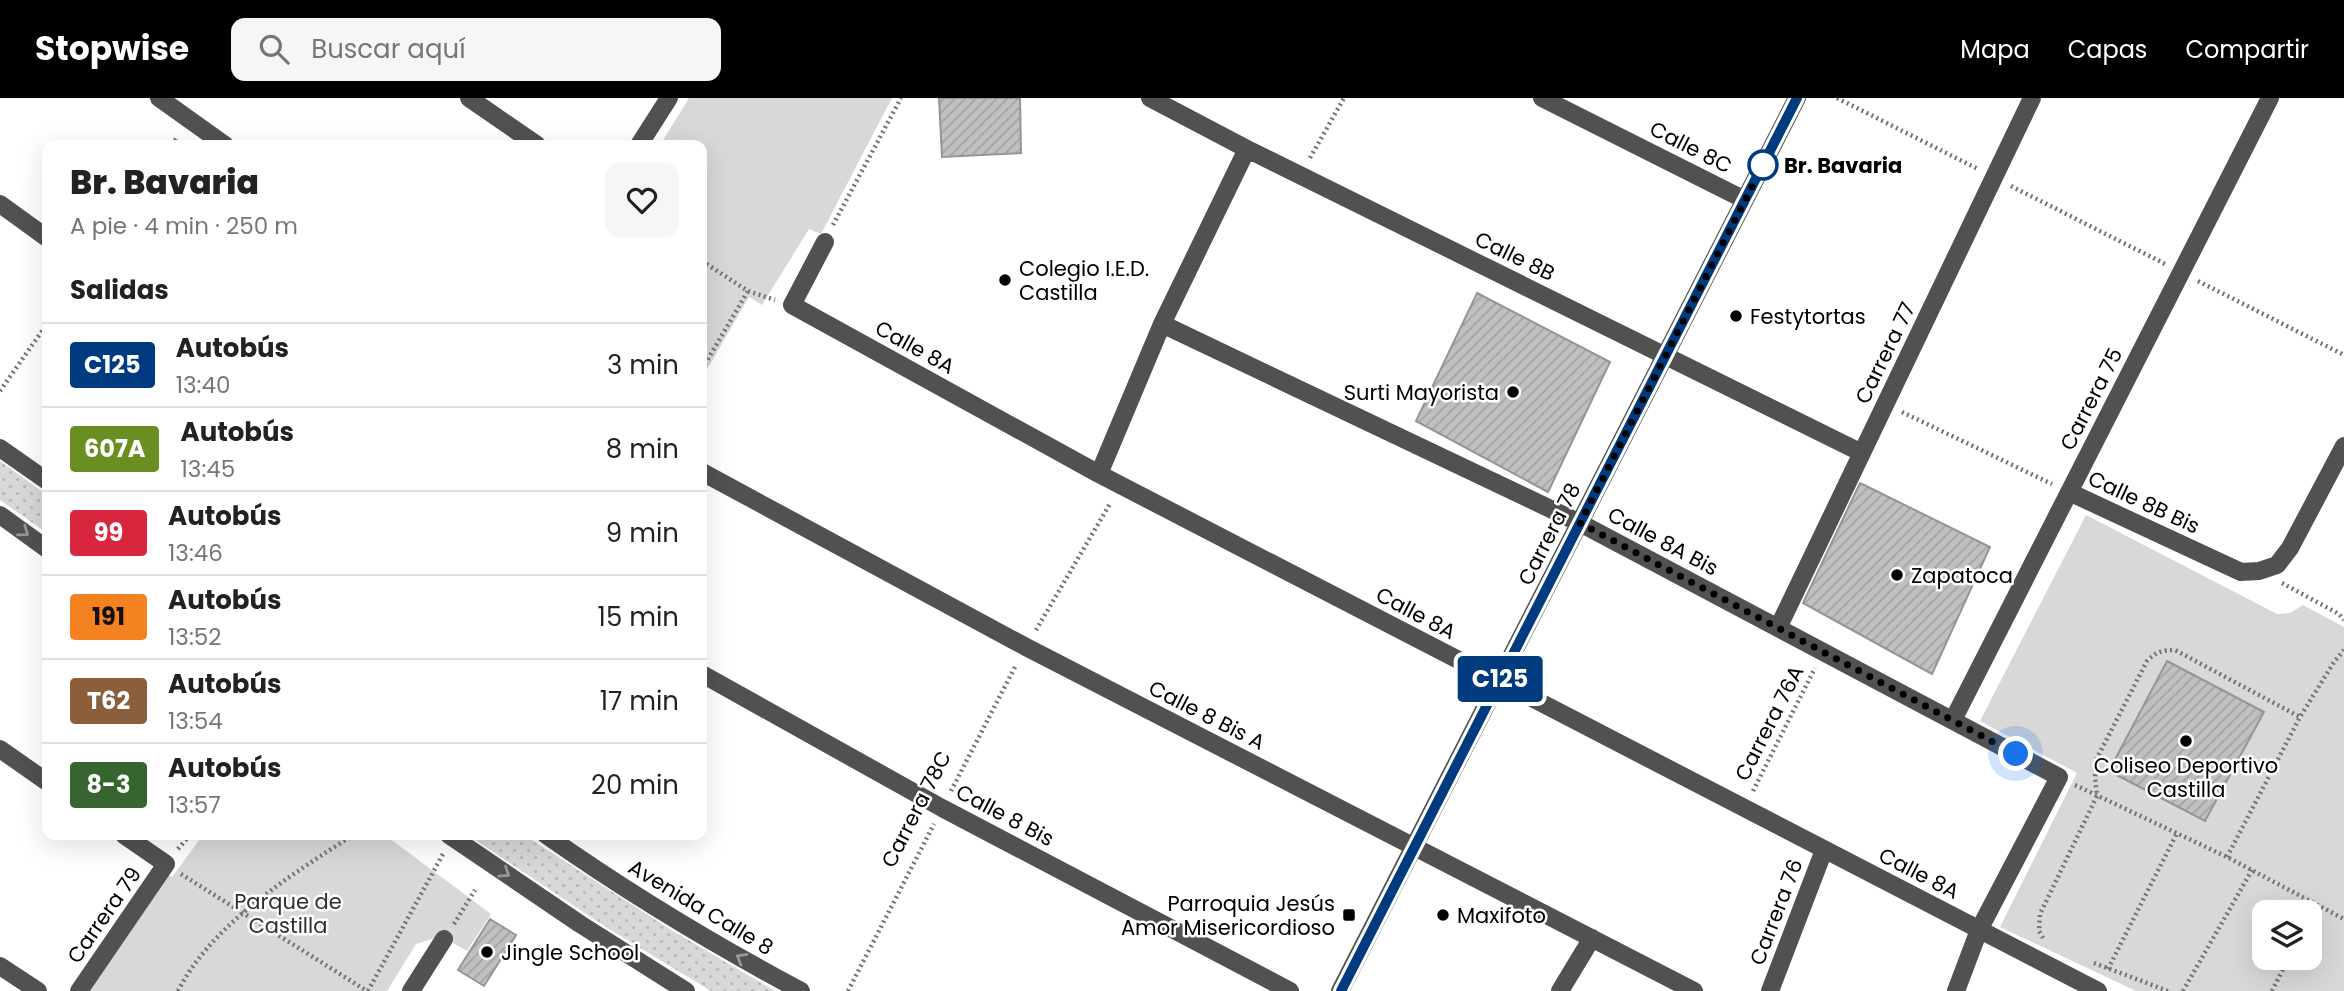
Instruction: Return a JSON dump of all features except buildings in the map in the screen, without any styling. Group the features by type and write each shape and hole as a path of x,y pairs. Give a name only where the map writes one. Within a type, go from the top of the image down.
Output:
{"street":[{"path":"159,98 218,140"},
{"path":"470,98 530,140"},
{"path":"642,140 669,98"},
{"name":"Calle 8B","path":"1150,98 1247,149 1862,453"},
{"name":"Calle 8C","path":"1542,98 1745,200"},
{"name":"Carrera 78","path":"1340,991 1797,98"},
{"name":"Carrera 77","path":"1778,628 2032,98"},
{"name":"Carrera 75","path":"1953,720 2270,98"},
{"path":"1099,474 1162,324 1247,149"},
{"path":"0,204 42,234"},
{"path":"792,305 825,242"},
{"name":"Calle 8A","path":"792,305 1099,474 2098,991"},
{"name":"Calle 8A Bis","path":"1162,324 1580,523 2059,776"},
{"path":"2259,571 2277,565 2290,548 2344,446"},
{"path":"0,448 42,477"},
{"name":"Calle 8 Bis A","path":"707,475 1026,647 1694,991"},
{"name":"Calle 8B Bis","path":"2069,492 2241,572 2259,571"},
{"path":"0,515 42,545"},
{"name":"Calle 8 Bis","path":"707,677 942,808 1290,991"},
{"path":"0,749 42,778"},
{"path":"1956,991 1979,930 2059,776"},
{"path":"131,840 166,864"},
{"path":"456,840 590,931 686,991"},
{"name":"Avenida Calle 8","path":"553,840 690,929 801,991"},
{"name":"Carrera 76","path":"1770,991 1824,850"},
{"name":"Carrera 79","path":"79,991 166,864"},
{"path":"1560,991 1592,938"},
{"path":"411,991 444,939"},
{"path":"0,965 38,991"}],"path":[{"path":"825,242 901,98"},
{"path":"1300,175 1344,98"},
{"path":"1838,98 1994,177"},
{"path":"707,264 748,291 792,305"},
{"path":"707,361 748,291"},
{"path":"0,391 42,331"},
{"name":"Calle 8B Bis","path":"1885,404 2069,492"},
{"name":"Carrera 78C","path":"848,991 1026,647 1121,484"},
{"path":"2259,571 2339,614 2344,620"},
{"path":"2044,940 2039,931 2040,914 2097,796 2096,760 2147,661 2154,654 2162,650 2175,650 2300,717"},
{"path":"2227,857 2300,717 2344,650"},
{"name":"Carrera 76A","path":"1744,809 1823,652"},
{"path":"2059,776 2227,857 2308,900"},
{"path":"2108,969 2177,833"},
{"path":"178,991 216,939 243,913 346,840"},
{"path":"166,864 367,991 448,840"},
{"path":"2183,991 2252,870"},
{"path":"444,939 475,890"},
{"path":"2322,907 2344,919"},
{"path":"2087,960 2168,991"},
{"path":"2272,991 2282,970"}],"green space":[{"path":"689,98 892,98 821,234 809,229 762,305 749,297 707,369 707,140 663,140"},
{"path":"0,461 42,491 42,529 0,500"},
{"path":"2086,515 2277,614 2290,613 2303,605 2344,627 2344,991 2136,991 2000,927 2077,773 1980,721"},
{"name":"Parque de Castilla","path":"199,840 392,840 491,914 467,951 441,936 416,944 387,991 84,991 164,873 172,877"},
{"path":"476,840 532,840 673,931 775,991 711,991 609,929"}],"bus line":[{"name":"C125","path":"1341,991 1797,98"}],"place":[{"name":"Br. Bavaria","path":"1763,165"},
{"name":"Colegio I.E.D. Castilla","path":"1005,280"},
{"name":"Festytortas","path":"1736,316"},
{"name":"Surti Mayorista","path":"1513,392"},
{"name":"Zapatoca","path":"1897,575"},
{"name":"Coliseo Deportivo Castilla","path":"2186,741"},
{"name":"Parroquia Jesús Amor Misericordioso","path":"1349,915"},
{"name":"Maxifoto","path":"1443,915"},
{"name":"Jingle School","path":"487,952"}],"route":[{"path":"1763,165 1766,159 1580,523 2016,754"}]}
